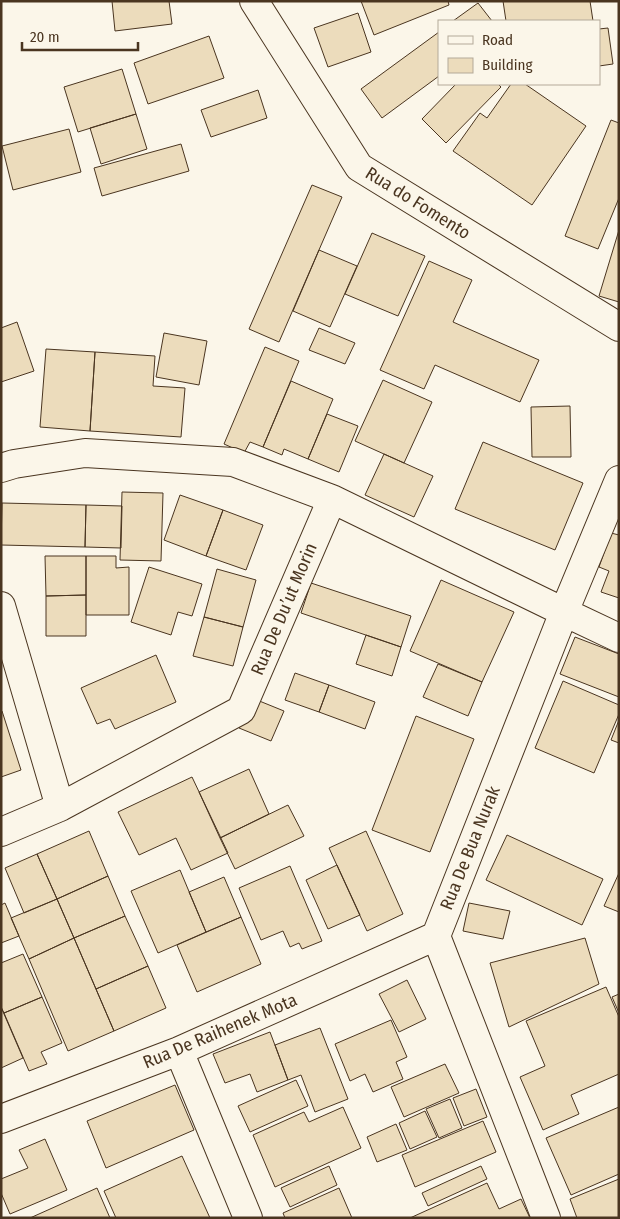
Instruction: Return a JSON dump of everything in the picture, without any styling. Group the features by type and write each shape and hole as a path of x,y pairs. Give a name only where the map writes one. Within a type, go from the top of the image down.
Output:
{"street":[{"name":"Rua do Fomento","path":"254,1 359,167 619,327"},
{"path":"1,468 85,452 233,462 332,498 619,638"},
{"name":"Rua De Bua Nurak","path":"436,936 564,612 619,480"},
{"name":"Rua De Du’ut Morin","path":"1,832 60,807 241,710 332,498"},
{"path":"1,606 60,807"},
{"path":"436,936 546,1218"},
{"name":"Rua De Raihenek Mota","path":"1,1119 179,1051 436,936"},
{"path":"179,1051 248,1218"}],"building":[{"path":"112,1 169,1 172,24 115,31"},
{"path":"361,1 448,1 449,5 374,35"},
{"path":"503,1 590,1 593,20 506,20"},
{"path":"478,3 491,20 454,20"},
{"path":"358,13 371,52 328,67 314,28"},
{"path":"608,28 613,64 600,66 600,29"},
{"path":"438,33 438,77 382,118 361,89"},
{"path":"209,36 224,78 148,104 134,63"},
{"path":"122,69 136,114 78,132 64,87"},
{"path":"455,85 499,85 501,87 446,143 422,119"},
{"path":"510,85 526,85 586,126 532,205 453,151 480,113 487,118"},
{"path":"258,90 267,118 211,137 201,110"},
{"path":"136,114 147,149 101,164 90,128"},
{"path":"611,120 619,123 619,198 598,249 565,236"},
{"path":"69,129 81,172 13,190 2,146"},
{"path":"181,144 189,171 102,196 94,168"},
{"path":"312,185 342,197 279,342 249,329"},
{"path":"619,230 619,302 599,296"},
{"path":"372,233 425,256 398,316 345,294"},
{"path":"319,250 357,266 330,327 293,311"},
{"path":"429,261 472,280 453,322 539,360 520,402 435,365 424,389 380,370"},
{"path":"17,322 34,371 1,382 1,328"},
{"path":"319,328 355,343 345,364 309,350"},
{"path":"164,333 207,341 199,385 156,377"},
{"path":"265,347 299,361 263,447 250,442 244,453 224,444"},
{"path":"46,349 95,352 90,431 40,427"},
{"path":"95,352 155,356 153,386 185,388 181,437 90,431"},
{"path":"383,380 432,402 404,463 355,441"},
{"path":"291,381 333,399 308,459 284,449 282,455 263,447"},
{"path":"570,406 571,457 532,457 531,407"},
{"path":"327,414 358,426 339,472 308,459"},
{"path":"483,442 583,483 555,550 455,509"},
{"path":"384,454 433,476 414,517 365,495"},
{"path":"122,492 163,493 161,561 120,560"},
{"path":"180,495 223,510 206,556 164,540"},
{"path":"2,503 86,505 85,547 1,545"},
{"path":"86,505 122,506 121,548 85,547"},
{"path":"223,510 263,525 246,570 206,556"},
{"path":"611,533 619,535 619,598 601,592 609,571 599,567"},
{"path":"45,556 86,556 86,595 46,596"},
{"path":"86,556 116,556 116,568 129,567 129,615 86,615"},
{"path":"149,567 202,584 192,616 178,612 171,635 131,622"},
{"path":"217,569 256,580 243,627 204,617"},
{"path":"441,580 514,612 482,682 410,651"},
{"path":"311,583 411,616 401,647 301,613"},
{"path":"86,595 86,636 46,636 46,596"},
{"path":"204,617 243,627 233,666 193,656"},
{"path":"366,635 401,647 392,676 356,664"},
{"path":"575,637 619,654 619,697 560,674"},
{"path":"156,655 176,702 115,729 110,719 97,724 81,688"},
{"path":"438,664 482,682 468,716 423,697"},
{"path":"295,673 329,685 319,712 285,700"},
{"path":"563,681 619,705 619,714 594,773 535,748"},
{"path":"329,685 375,702 365,729 319,712"},
{"path":"252,698 284,711 271,741 239,728"},
{"path":"1,712 21,770 1,777"},
{"path":"416,716 474,739 430,852 372,830"},
{"path":"619,720 619,743 611,740"},
{"path":"249,769 269,814 220,838 199,792"},
{"path":"192,777 228,853 191,870 176,838 139,855 118,812"},
{"path":"288,805 304,836 235,869 220,838"},
{"path":"89,831 108,876 57,899 37,854"},
{"path":"366,831 403,914 367,931 329,848"},
{"path":"507,835 603,879 582,925 486,880"},
{"path":"37,854 57,899 24,913 5,868"},
{"path":"337,865 360,915 328,929 306,880"},
{"path":"290,866 322,941 302,949 299,943 290,947 283,931 261,940 239,888"},
{"path":"180,870 206,932 158,953 131,891"},
{"path":"619,873 619,912 604,906"},
{"path":"108,876 125,916 74,938 57,899"},
{"path":"224,877 241,917 206,932 189,892"},
{"path":"57,899 74,938 29,959 11,918"},
{"path":"5,903 19,936 1,943 1,905"},
{"path":"469,903 510,911 503,939 463,931"},
{"path":"125,916 148,966 96,989 74,938"},
{"path":"241,917 261,964 197,992 177,945"},
{"path":"74,938 114,1031 68,1051 29,959"},
{"path":"585,938 599,984 509,1027 490,963"},
{"path":"23,954 42,997 4,1013 1,1007 1,963"},
{"path":"148,966 166,1008 114,1031 96,989"},
{"path":"407,980 426,1019 399,1032 379,994"},
{"path":"606,987 619,1017 619,1074 571,1095 579,1114 543,1130 520,1077 545,1066 526,1021"},
{"path":"619,994 619,1013 612,997"},
{"path":"42,997 62,1043 41,1052 47,1064 29,1071 4,1013"},
{"path":"1,1007 23,1058 1,1068"},
{"path":"391,1020 407,1057 396,1062 403,1079 373,1092 365,1074 350,1081 335,1044"},
{"path":"320,1028 348,1099 315,1112 301,1075 288,1080 275,1045"},
{"path":"270,1032 288,1080 257,1092 250,1074 225,1083 213,1054"},
{"path":"445,1064 459,1093 404,1117 391,1087"},
{"path":"296,1080 308,1106 250,1132 238,1106"},
{"path":"175,1085 194,1130 106,1168 87,1121"},
{"path":"476,1089 487,1117 464,1126 453,1098"},
{"path":"450,1099 462,1128 439,1138 426,1109"},
{"path":"343,1107 361,1148 275,1187 253,1135 304,1112 309,1122"},
{"path":"619,1107 619,1174 571,1195 546,1138"},
{"path":"425,1111 437,1137 410,1149 399,1123"},
{"path":"483,1121 496,1152 415,1187 402,1155"},
{"path":"396,1124 407,1150 377,1162 367,1137"},
{"path":"45,1139 67,1190 10,1214 1,1193 1,1179 28,1168 19,1150"},
{"path":"182,1156 210,1218 116,1218 104,1191"},
{"path":"329,1166 337,1185 290,1207 281,1188"},
{"path":"481,1166 487,1179 428,1206 422,1193"},
{"path":"619,1179 619,1218 577,1218 570,1199"},
{"path":"487,1183 499,1209 521,1199 530,1218 410,1218"},
{"path":"97,1188 110,1218 30,1218"},
{"path":"339,1188 352,1218 285,1218 283,1213"}]}
